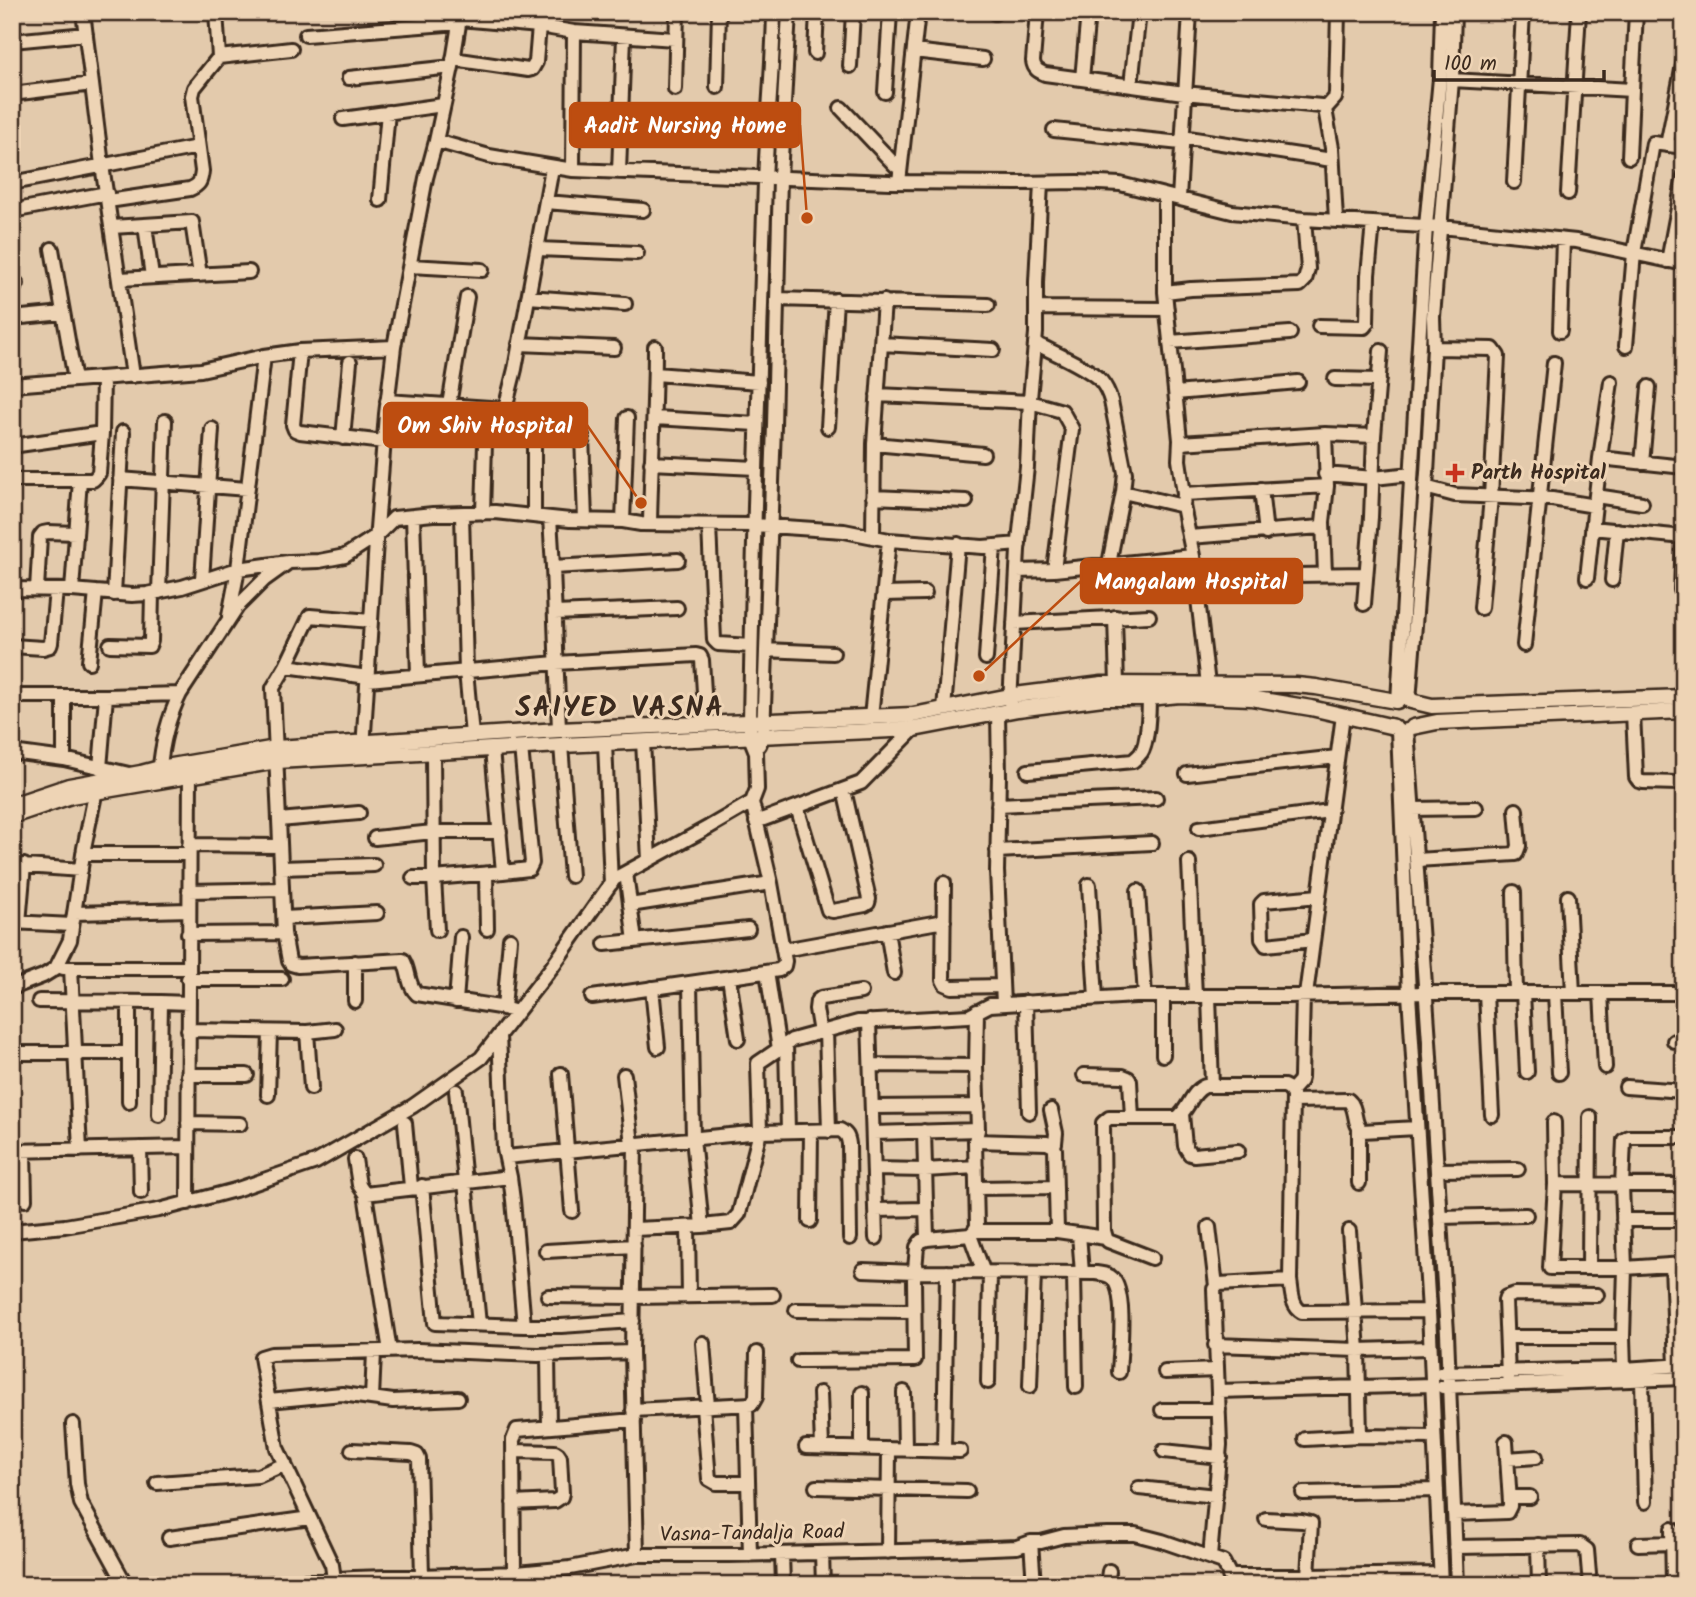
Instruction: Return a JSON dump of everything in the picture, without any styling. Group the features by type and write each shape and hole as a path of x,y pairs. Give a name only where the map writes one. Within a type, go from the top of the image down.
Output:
{"main road":[{"path":"12,816 71,796 98,780 159,774 276,754 363,749 472,735 706,724 757,729 914,729 1102,684 1208,690 1316,687 1432,706 1684,697"},
{"path":"363,749 433,752 643,741 913,715 944,709 1103,698 1149,698 1208,690 1403,729 1437,722 1684,711"},
{"path":"1403,701 1415,705 1419,714 1416,724 1403,729 1390,724 1388,714 1389,709 1403,701"},
{"path":"12,805 69,786 131,774 159,774"}],"street":[{"path":"83,12 133,376"},
{"path":"675,89 677,12"},
{"path":"717,86 719,12"},
{"path":"757,729 751,646 774,12"},
{"path":"592,997 779,970 785,961 771,883 752,802 757,789 757,729 766,650 787,12"},
{"path":"815,53 817,12"},
{"path":"850,66 853,12"},
{"path":"885,92 890,12"},
{"path":"899,182 918,12"},
{"path":"1037,12 1034,66 1037,71 1045,74 1184,93 1321,106 1325,109"},
{"path":"1082,79 1088,12"},
{"path":"1131,85 1139,12"},
{"path":"1190,12 1181,140 1172,197 1165,292 1176,393 1183,500 1193,556 1208,690"},
{"path":"1325,109 1336,93 1338,12"},
{"path":"1403,701 1411,474 1426,226 1440,78 1442,12"},
{"path":"1403,701 1425,487 1434,348 1433,317 1452,80 1454,12"},
{"path":"1514,182 1523,12"},
{"path":"1568,193 1579,12"},
{"path":"1629,157 1636,12"},
{"path":"12,211 107,197 190,189 198,185 202,172 192,96 194,88 219,57 220,13"},
{"path":"306,35 460,18 519,18 540,26 575,32 675,38"},
{"path":"363,749 376,536 394,347 460,18"},
{"path":"349,78 453,63 532,69 536,62 540,26"},
{"path":"573,170 575,32"},
{"path":"12,41 86,34"},
{"path":"619,172 624,36"},
{"path":"219,57 291,49"},
{"path":"914,51 982,59"},
{"path":"1667,145 1679,105 1683,63"},
{"path":"1452,80 1632,90"},
{"path":"12,94 92,84"},
{"path":"343,119 443,105"},
{"path":"841,108 896,166 900,167"},
{"path":"1325,109 1336,220"},
{"path":"380,200 388,113"},
{"path":"1054,130 1181,140 1332,160"},
{"path":"436,141 489,156 573,170 899,182 1120,184 1232,212 1441,227 1563,240 1684,264"},
{"path":"1626,346 1634,253 1653,144 1684,147"},
{"path":"12,183 198,147"},
{"path":"387,401 505,409 515,369 552,168"},
{"path":"1668,261 1684,176"},
{"path":"1003,1004 997,851 998,805 1027,467 1041,183"},
{"path":"546,202 643,210"},
{"path":"1165,292 1300,285 1305,280 1308,269 1304,219"},
{"path":"112,227 192,222 200,275"},
{"path":"1319,326 1364,327 1367,323 1373,223"},
{"path":"145,225 152,277"},
{"path":"1560,331 1563,240"},
{"path":"52,249 75,380"},
{"path":"538,249 637,253"},
{"path":"410,267 482,270"},
{"path":"120,279 249,272"},
{"path":"449,405 467,297"},
{"path":"528,297 625,304"},
{"path":"777,299 988,305"},
{"path":"828,427 836,300"},
{"path":"873,537 874,444 884,301"},
{"path":"1036,308 1167,309"},
{"path":"12,318 63,313"},
{"path":"1170,342 1290,333"},
{"path":"1035,343 1093,374 1108,392 1125,473 1109,565"},
{"path":"519,344 614,348"},
{"path":"881,344 992,350"},
{"path":"650,523 655,346"},
{"path":"12,385 201,370 300,351 394,347"},
{"path":"1434,348 1493,349 1498,356 1491,497 1481,608"},
{"path":"300,351 293,425 295,430 384,442"},
{"path":"1364,604 1381,351"},
{"path":"228,621 238,569 264,356"},
{"path":"343,438 350,362"},
{"path":"1524,645 1554,363"},
{"path":"655,374 759,382"},
{"path":"12,480 93,480 96,477 99,472 102,433 103,378"},
{"path":"1335,379 1379,380"},
{"path":"1176,393 1298,382"},
{"path":"1587,578 1611,382"},
{"path":"1642,463 1649,387"},
{"path":"877,395 1030,402 1062,411 1072,429 1054,570"},
{"path":"483,513 486,408"},
{"path":"623,522 627,418"},
{"path":"655,418 757,424"},
{"path":"110,645 149,646 151,641 165,421"},
{"path":"534,426 534,516"},
{"path":"202,580 212,429"},
{"path":"114,594 122,432"},
{"path":"12,446 102,433"},
{"path":"1180,443 1325,434 1374,436"},
{"path":"1325,434 1325,575"},
{"path":"582,435 585,520"},
{"path":"874,444 983,454"},
{"path":"1600,458 1684,467"},
{"path":"651,463 756,468"},
{"path":"1123,492 1183,500 1326,480 1411,474"},
{"path":"120,479 247,489"},
{"path":"72,590 80,480"},
{"path":"1425,487 1455,495 1642,503"},
{"path":"1261,489 1266,533"},
{"path":"873,497 965,501"},
{"path":"12,589 132,595 156,593 238,569 345,556 376,536 394,518 413,516 483,513 641,524 754,525 844,531 889,540 983,547 1019,544"},
{"path":"462,514 466,671 472,735"},
{"path":"413,516 418,675"},
{"path":"550,518 559,730"},
{"path":"1189,537 1318,528 1323,522"},
{"path":"709,525 714,640 719,644 751,646"},
{"path":"1592,528 1683,537 1681,590"},
{"path":"1612,580 1617,530"},
{"path":"37,589 40,537 48,532 76,533"},
{"path":"871,717 889,540"},
{"path":"944,709 958,544"},
{"path":"986,658 994,546"},
{"path":"1017,571 1054,570 1193,556"},
{"path":"554,567 678,560"},
{"path":"159,774 167,722 180,694 237,607 264,580 289,562"},
{"path":"1296,575 1366,574"},
{"path":"12,646 50,646 56,590"},
{"path":"89,662 96,592"},
{"path":"884,594 925,593"},
{"path":"555,613 677,608"},
{"path":"371,621 310,616 273,688 284,933 289,961 294,965 403,960 417,994 510,1010"},
{"path":"1014,623 1149,616"},
{"path":"1115,617 1117,684"},
{"path":"766,650 834,653"},
{"path":"286,666 368,678 696,654 701,656 702,660 706,724"},
{"path":"12,696 180,694"},
{"path":"64,696 64,759"},
{"path":"56,968 70,940 98,780 106,696"},
{"path":"1028,771 1133,761 1144,746 1149,698"},
{"path":"1633,713 1636,777 1643,782 1678,783"},
{"path":"1343,715 1304,995 1301,1077 1292,1096 1290,1280 1293,1301 1302,1312 1429,1311"},
{"path":"756,822 862,783 914,729"},
{"path":"1403,729 1426,993 1450,1386 1457,1585"},
{"path":"1232,1580 1308,1576 1441,1580 1429,1311 1409,994 1403,729"},
{"path":"643,741 649,860"},
{"path":"606,743 611,884"},
{"path":"561,745 571,876"},
{"path":"413,878 529,869 532,863 521,747"},
{"path":"492,749 503,872"},
{"path":"12,752 64,759 98,780"},
{"path":"433,752 437,930"},
{"path":"1187,774 1337,757"},
{"path":"188,1203 190,769"},
{"path":"797,807 828,909 833,911 865,905 869,899 844,790"},
{"path":"998,805 1156,798"},
{"path":"12,1231 65,1226 159,1210 316,1162 423,1099 481,1058 499,1035 510,1010 552,967 614,879 752,802"},
{"path":"1412,809 1476,808"},
{"path":"1416,860 1516,854 1519,846 1516,810"},
{"path":"1199,828 1330,811"},
{"path":"279,820 359,813"},
{"path":"375,838 433,832 500,832"},
{"path":"997,851 1152,843"},
{"path":"83,854 280,846"},
{"path":"1189,862 1195,996"},
{"path":"81,870 18,865 16,923 189,910"},
{"path":"281,868 374,865"},
{"path":"626,873 635,941"},
{"path":"486,874 487,929"},
{"path":"630,905 771,883"},
{"path":"944,883 944,984 952,987 1002,986"},
{"path":"1089,885 1096,998"},
{"path":"189,891 282,889"},
{"path":"1138,891 1145,996"},
{"path":"1514,892 1519,993 1527,1072"},
{"path":"1313,940 1269,945 1263,943 1261,904 1264,901 1319,896"},
{"path":"1568,897 1573,993"},
{"path":"284,918 377,913"},
{"path":"783,950 943,921"},
{"path":"605,944 748,929"},
{"path":"887,931 894,973"},
{"path":"188,934 284,933"},
{"path":"456,1001 461,937"},
{"path":"510,939 510,1010"},
{"path":"355,962 355,1001"},
{"path":"12,988 56,968 282,979"},
{"path":"71,968 80,1150"},
{"path":"767,972 783,1046 788,1131"},
{"path":"729,977 738,1039"},
{"path":"690,983 693,1138 702,1226"},
{"path":"652,988 659,1047"},
{"path":"830,1131 823,1032 816,1009 817,1000 861,992"},
{"path":"1486,993 1492,1115"},
{"path":"1555,993 1559,1073"},
{"path":"1601,993 1605,1067"},
{"path":"634,1229 702,1226 731,1223 736,1219 760,1132 758,1063 792,1040 859,1022 969,1016 989,1005 1145,996 1684,993"},
{"path":"1163,996 1163,1055"},
{"path":"1209,996 1212,1086"},
{"path":"39,1001 189,1003"},
{"path":"129,1002 129,1102"},
{"path":"159,1115 161,1002"},
{"path":"1026,1002 1028,1112"},
{"path":"972,1233 976,1226 977,1012"},
{"path":"870,1021 876,1238"},
{"path":"188,1030 307,1032 335,1029"},
{"path":"268,1095 270,1032"},
{"path":"307,1032 311,1088"},
{"path":"499,1035 506,1157 524,1326"},
{"path":"12,1053 129,1053"},
{"path":"871,1065 976,1066"},
{"path":"561,1074 572,1211"},
{"path":"188,1075 247,1075"},
{"path":"624,1075 634,1144 632,1352 637,1555"},
{"path":"1084,1075 1128,1078 1132,1118"},
{"path":"1152,1258 1106,1238 1103,1123 1108,1118 1173,1119 1182,1114 1197,1090 1205,1086 1284,1086 1292,1096 1348,1100 1353,1106 1359,1129 1359,1183"},
{"path":"1626,1087 1684,1091"},
{"path":"456,1091 479,1324"},
{"path":"872,1107 978,1106"},
{"path":"1051,1110 1056,1133 1053,1146 1057,1231"},
{"path":"1182,1114 1185,1146 1189,1154 1238,1151"},
{"path":"1589,1268 1590,1117"},
{"path":"1218,1391 1432,1382 1450,1386 1508,1377 1680,1366 1678,1264 1625,1268 1550,1268 1555,1184 1554,1122"},
{"path":"188,1123 240,1124"},
{"path":"405,1123 417,1187 435,1323 561,1326 633,1321"},
{"path":"1359,1129 1365,1131 1417,1128"},
{"path":"506,1157 760,1132 840,1130 848,1138 850,1238"},
{"path":"810,1221 811,1131"},
{"path":"873,1133 924,1131 1046,1143 1053,1146"},
{"path":"924,1131 927,1239"},
{"path":"1624,1368 1623,1143 1626,1138 1684,1137"},
{"path":"25,1200 18,1151 187,1147"},
{"path":"140,1148 141,1192"},
{"path":"355,1159 359,1185 365,1194 390,1351"},
{"path":"874,1169 975,1167"},
{"path":"1437,1170 1518,1169"},
{"path":"365,1194 510,1177"},
{"path":"1555,1184 1684,1185"},
{"path":"976,1188 1056,1188"},
{"path":"875,1210 926,1209"},
{"path":"1440,1217 1526,1215"},
{"path":"1623,1220 1684,1220"},
{"path":"688,1227 689,1296"},
{"path":"1209,1227 1216,1286 1213,1294 1220,1457 1210,1557"},
{"path":"798,1361 915,1360 915,1272 917,1247 921,1241 972,1233 1057,1231 1106,1238"},
{"path":"1349,1231 1360,1436"},
{"path":"972,1233 987,1273 988,1382"},
{"path":"1076,1387 1079,1234"},
{"path":"546,1251 634,1246"},
{"path":"863,1270 1108,1275 1115,1280 1121,1299 1119,1373"},
{"path":"944,1450 947,1272"},
{"path":"1030,1386 1034,1273"},
{"path":"1216,1286 1290,1280"},
{"path":"548,1296 773,1295"},
{"path":"1508,1377 1506,1297 1597,1295"},
{"path":"796,1310 915,1311"},
{"path":"1507,1337 1623,1337"},
{"path":"703,1343 709,1479 716,1483 748,1483"},
{"path":"1215,1345 1357,1350 1430,1348"},
{"path":"334,1579 332,1565 277,1448 261,1357 271,1354 418,1350 548,1355 632,1352"},
{"path":"372,1398 374,1352"},
{"path":"514,1573 513,1440 517,1430 752,1404 756,1397 757,1353"},
{"path":"548,1355 550,1426"},
{"path":"1165,1373 1217,1370"},
{"path":"1432,1382 1449,1372 1508,1377 1642,1380 1684,1378"},
{"path":"1642,1380 1645,1502"},
{"path":"905,1392 905,1449"},
{"path":"820,1393 822,1447"},
{"path":"862,1393 863,1448"},
{"path":"269,1401 342,1394 393,1401 458,1398"},
{"path":"746,1405 750,1555"},
{"path":"1162,1410 1219,1410"},
{"path":"73,1424 80,1503 126,1585"},
{"path":"1305,1439 1360,1436 1434,1437"},
{"path":"1454,1514 1507,1512 1510,1497 1506,1442"},
{"path":"806,1447 960,1451"},
{"path":"888,1552 889,1449"},
{"path":"352,1450 417,1455 422,1576"},
{"path":"513,1451 558,1454 562,1493 555,1501 513,1503"},
{"path":"1164,1451 1220,1457"},
{"path":"1507,1459 1536,1458"},
{"path":"157,1483 258,1476 285,1464"},
{"path":"816,1487 967,1491"},
{"path":"1139,1488 1216,1496"},
{"path":"1303,1493 1437,1490"},
{"path":"1510,1497 1530,1497"},
{"path":"169,1538 310,1518"},
{"path":"1266,1519 1311,1523 1308,1576"},
{"path":"1672,1529 1673,1585"},
{"name":"Vasna-Tandalja Road","path":"251,1585 334,1579 355,1581 514,1573 570,1568 637,1555 750,1555 1017,1547 1063,1535 1135,1534 1223,1562 1232,1580"},
{"path":"1031,1542 1034,1585"},
{"path":"1638,1544 1672,1544"},
{"path":"1538,1545 1539,1585"},
{"path":"1455,1547 1580,1545 1587,1550 1589,1574"},
{"path":"822,1553 823,1585"},
{"path":"782,1554 783,1585"}],"place":[{"name":"Aadit Nursing Home","path":"807,218"},
{"name":"Parth Hospital","path":"1455,473"},
{"name":"Om Shiv Hospital","path":"641,503"},
{"name":"Mangalam Hospital","path":"979,676"}],"district":[{"name":"SAIYED VASNA","path":"620,708"}]}
